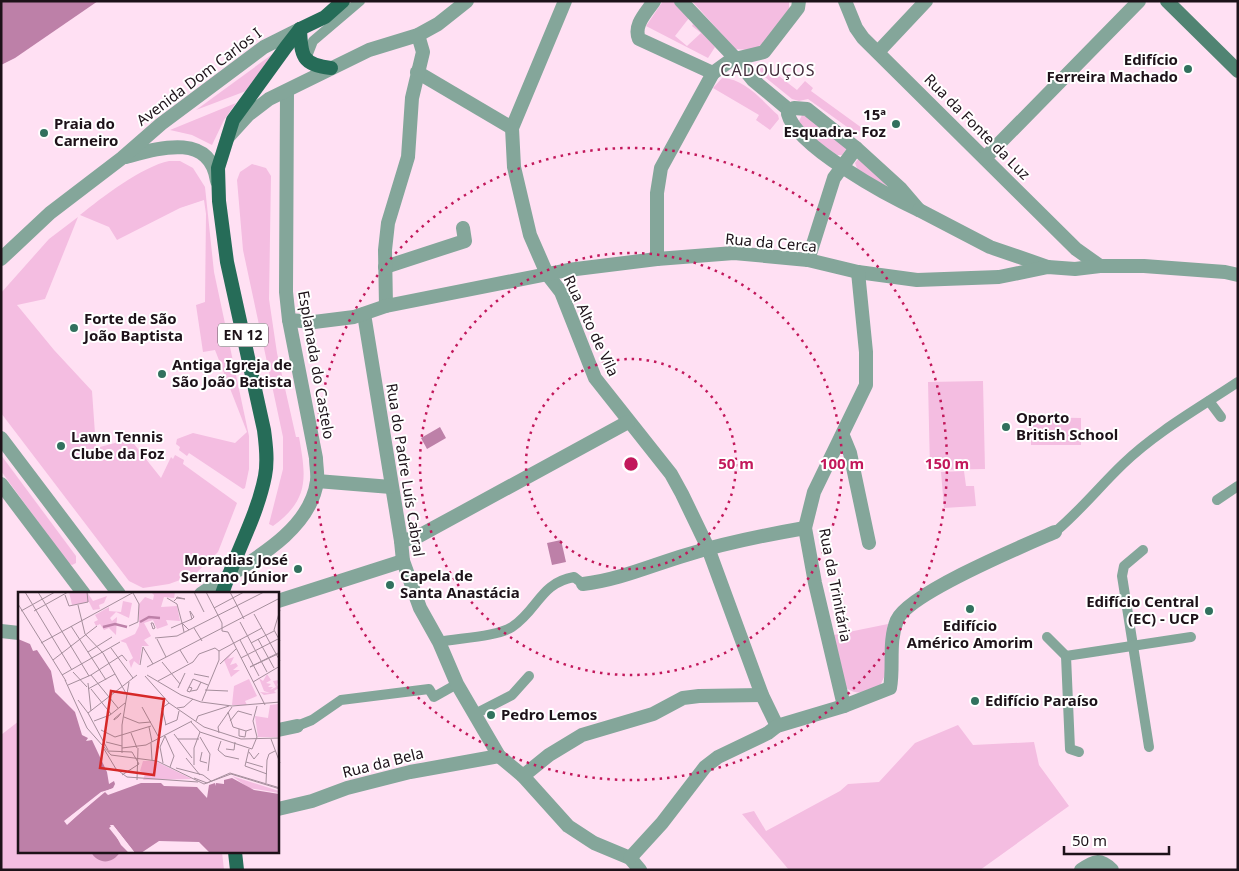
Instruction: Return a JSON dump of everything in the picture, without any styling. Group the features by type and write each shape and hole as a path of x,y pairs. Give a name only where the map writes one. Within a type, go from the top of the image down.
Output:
{"main road":[{"name":"EN 12","path":"223,592 261,493 265,475 266,450 264,430 226,262 218,168 225,140 237,113 300,29 325,17 343,1"},
{"path":"1166,1 1238,71"},
{"path":"300,29 301,50 306,60 315,66 331,68"},
{"path":"235,854 237,870"}],"street":[{"path":"306,60 313,41 360,1"},
{"path":"225,140 258,106 368,50 418,35 438,24 467,1"},
{"name":"Rua Alto de Vila","path":"565,1 512,128 514,167 530,235 547,274 561,292 595,378 671,474 708,548 762,695 777,726"},
{"path":"654,1 636,30 639,40 713,73"},
{"path":"681,1 736,59 753,80 789,110"},
{"path":"657,259 658,193 662,168 713,73 727,62 757,55 770,47 798,8 799,1"},
{"name":"Rua da Fonte da Luz","path":"844,1 856,28 878,52 1076,249 1100,266"},
{"path":"878,52 926,1"},
{"path":"985,158 1139,1"},
{"name":"Avenida Dom Carlos I","path":"1,259 50,213 122,158 161,124 264,47 300,29"},
{"path":"386,306 384,250 388,223 408,158 412,98 423,52 418,35"},
{"path":"417,72 512,128"},
{"name":"Esplanada do Castelo","path":"204,592 291,530 306,510 317,481 316,458 289,320 286,292 286,91"},
{"path":"789,110 794,108 807,109 856,148 895,183 919,210"},
{"path":"789,110 788,114 793,128 843,168 990,247 1048,267"},
{"name":"Avenida Dom Carlos I","path":"122,158 154,149 174,146 192,149 209,159 216,172 218,184"},
{"path":"808,260 834,178 856,148"},
{"path":"385,266 465,241 463,228"},
{"name":"Rua da Cerca","path":"289,320 314,322 354,317 386,306 547,274 657,259 734,253 808,260 858,272 917,280 999,277 1048,267 1075,269 1100,266 1144,266 1234,271"},
{"name":"Rua da Trinitária","path":"844,706 815,583 805,528 814,492 843,436 866,385 866,352 858,272"},
{"name":"Rua do Padre Luís Cabral","path":"364,314 403,561 420,608 439,642 458,684 499,756 523,776 568,826 594,842 630,858 640,870"},
{"path":"630,858 662,823 705,767 718,757 768,733 777,726 844,706 890,688 894,630 898,618 906,610 936,589 973,569 1055,532 1077,514 1123,463 1161,433 1238,382"},
{"path":"1209,401 1222,417"},
{"path":"401,541 417,537 628,422"},
{"path":"843,436 850,453 869,543"},
{"path":"1,438 117,592"},
{"path":"317,481 391,486"},
{"path":"1,484 82,592"},
{"path":"1217,500 1238,486"},
{"path":"439,642 510,628 521,620 543,592 560,580 574,577 584,584 599,583 708,548 805,528"},
{"path":"1143,550 1124,566 1122,576 1149,747"},
{"path":"279,601 403,561"},
{"path":"1,631 18,633"},
{"path":"1047,637 1066,656 1070,749 1079,752"},
{"path":"1066,656 1191,637"},
{"path":"475,714 512,695 530,676"},
{"path":"279,730 312,720 341,700 430,689 434,697 458,684"},
{"path":"523,776 549,755 582,735 653,714 683,698 762,695"},
{"name":"Rua da Bela","path":"279,809 312,801 347,788 410,772 499,756"},
{"path":"1081,870 1093,862 1104,862 1112,870"}],"shaded area":[{"path":"1,1 98,1 15,58 1,65"},
{"path":"663,1 675,1 715,47 708,58 646,26","holes":["689,18 693,24 692,26 701,33 687,46 675,36"]},
{"path":"692,1 789,1 789,10 763,46 749,50 735,49"},
{"path":"274,53 246,91 196,110"},
{"path":"760,66 766,66 797,90 805,81 813,88 811,91 862,128 857,134 808,99 799,101 792,99 760,73 758,70"},
{"path":"722,78 731,79 746,86 778,115 779,119 770,130 756,120 759,115 713,88"},
{"path":"236,103 224,120 212,145 192,135 170,130"},
{"path":"802,115 813,119 847,148 842,155 837,155 808,134 798,123"},
{"path":"859,158 900,193 858,171 855,163"},
{"path":"169,161 180,161 193,168 205,187 214,272 249,436 249,469 245,488 243,489 189,453 187,456 179,450 180,447 176,444 177,439 193,433 235,443 247,432 215,350 203,352 196,305 205,302 206,214 204,200 180,208 117,240 109,227 80,215 135,176 147,169"},
{"path":"252,164 266,168 271,176 269,299 277,353 296,437 299,437 304,476 303,486 294,506 273,526 269,524 283,469 283,437 243,250 237,180 240,172"},
{"name":"Lawn Tennis Clube da Foz","path":"78,217 45,299 17,305 54,350 92,391 96,448 130,439 161,478 171,457 173,459 175,455 184,460 183,464 237,503 218,552 194,575 169,584 143,588 129,581 1,413 1,293 49,239"},
{"path":"983,381 985,469 930,470 928,382"},
{"path":"1031,417 1081,418 1081,445 1031,445"},
{"path":"440,427 446,438 427,449 421,438"},
{"path":"1,455 76,556 76,563 72,565 68,563 1,471"},
{"path":"964,471 966,486 974,486 976,506 944,508 941,472"},
{"path":"561,540 566,562 552,565 547,543"},
{"path":"888,624 885,675 880,686 863,692 855,692 846,688 834,635"},
{"path":"18,722 18,854 222,854 224,870 1,870 1,735"},
{"path":"958,725 973,745 1034,742 1039,765 1069,806 980,870 789,870 742,814 754,811 766,831 840,791 848,784 879,782 915,743"},
{"path":"92,854 118,854 110,861 101,861"}],"place":[{"name":"Edifício Ferreira Machado","path":"1188,69"},
{"name":"15ª Esquadra- Foz","path":"896,124"},
{"name":"Praia do Carneiro","path":"44,133"},
{"name":"Forte de São João Baptista","path":"74,328"},
{"name":"Antiga Igreja de São João Batista","path":"162,374"},
{"name":"Oporto British School","path":"1006,427"},
{"name":"Lawn Tennis Clube da Foz","path":"61,446"},
{"name":"Moradias José Serrano Júnior","path":"298,569"},
{"name":"Capela de Santa Anastácia","path":"390,585"},
{"name":"Edifício Américo Amorim","path":"970,609"},
{"name":"Edifício Central (EC) - UCP","path":"1209,611"},
{"name":"Edifício Paraíso","path":"975,701"},
{"name":"Pedro Lemos","path":"491,715"}],"district":[{"name":"CADOUÇOS","path":"768,70"}]}
